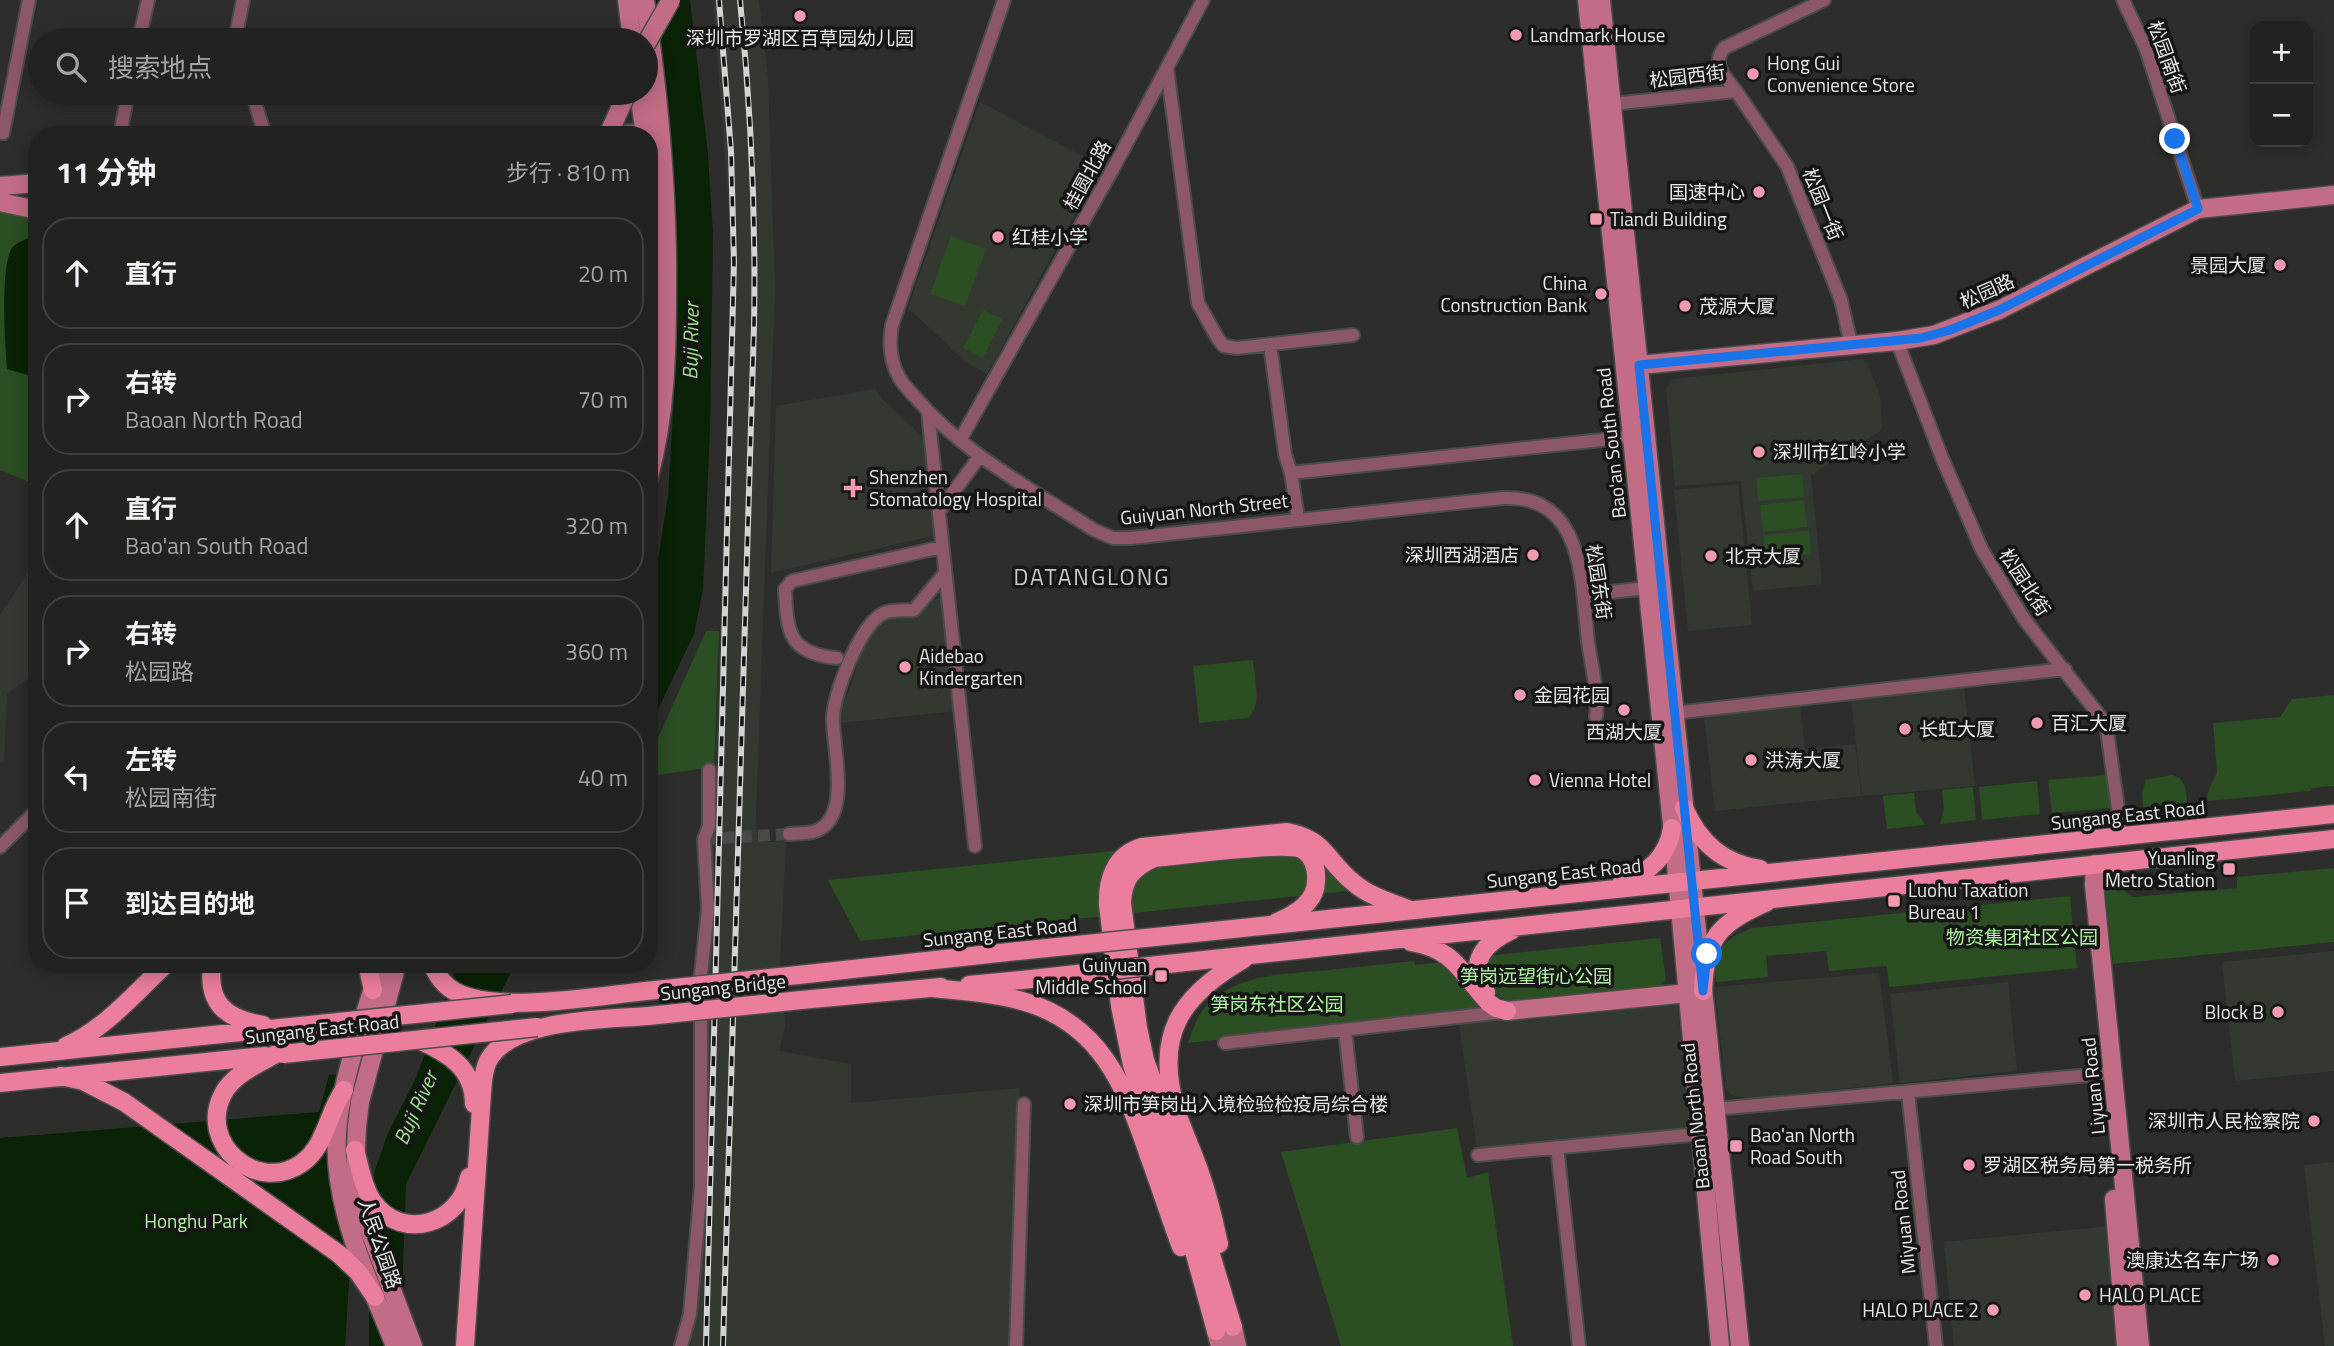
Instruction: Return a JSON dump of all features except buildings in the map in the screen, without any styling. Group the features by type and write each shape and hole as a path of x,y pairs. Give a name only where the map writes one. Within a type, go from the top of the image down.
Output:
{"main road":[{"path":"1684,808 1699,835 1722,857 1742,866 1777,872"},
{"name":"Sungang East Road","path":"799,975 2334,814"},
{"path":"1610,889 1640,875 1658,860 1668,846 1672,828"},
{"path":"1223,1334 1139,1090 1125,1039 1108,905 1111,874 1124,856 1142,847 1287,832 1308,837 1318,843 1346,876 1363,890 1412,910"},
{"path":"932,988 2334,839"},
{"path":"1223,1334 1188,1179 1146,1060 1138,1028 1122,903 1125,881 1139,865 1154,858 1274,847 1300,849 1310,855 1314,863 1315,890 1300,908 1280,921 1266,926"},
{"path":"1696,992 1707,954 1718,932 1737,917 1779,897"},
{"path":"1507,1011 1487,993 1478,973 1478,965 1480,956 1489,944 1521,925"},
{"path":"1396,939 1431,946 1446,954 1489,1003 1507,1011"},
{"path":"1223,1334 1227,1279 1201,1175 1177,1113 1167,1052 1181,1013 1193,996 1206,983 1250,955"},
{"path":"51,1053 82,1039 156,973"},
{"path":"211,973 214,996 223,1010 237,1019 280,1028"},
{"path":"369,973 373,990"},
{"path":"436,973 444,984 467,997 512,1004"},
{"name":"Sungang Bridge","path":"646,991 799,975"},
{"path":"932,988 973,992 1027,1003 1063,1020 1084,1035 1118,1076 1131,1103 1189,1269 1223,1334"},
{"name":"Sungang Bridge","path":"648,1016 932,988"},
{"name":"Sungang East Road","path":"0,1057 646,991"},
{"name":"Sungang East Road","path":"0,1083 648,1016"},
{"path":"355,1150 367,1192 380,1210 402,1223 425,1224 435,1221 456,1207 463,1199 470,1176 483,1079 489,1060 505,1043 537,1027"},
{"path":"419,1040 451,1056 465,1069 470,1078 474,1100 475,1144 465,1346"},
{"path":"278,1055 254,1066 231,1083 223,1093 218,1117 225,1147 243,1166 271,1174 286,1171 302,1163 320,1142 336,1102 344,1090"},
{"path":"61,1076 83,1081 124,1102 339,1254 358,1272 375,1297"}],"street":[{"path":"0,132 3,133 29,0"},
{"path":"142,28 148,0"},
{"path":"237,28 243,0"},
{"path":"627,0 632,28"},
{"path":"645,0 646,28"},
{"path":"642,28 659,0"},
{"path":"655,28 671,0"},
{"name":"Guiyuan North Street","path":"1004,0 892,325 890,346 899,378 928,412 980,456 1094,530 1113,538 1503,498"},
{"name":"桂圆北路","path":"960,440 1044,293 1203,0"},
{"name":"Bao'an South Road","path":"1587,0 1672,828 1684,882"},
{"name":"Bao'an South Road","path":"1601,0 1684,808 1684,882"},
{"name":"松园西街","path":"1612,104 1736,91 1720,68 1718,58 1724,48 1824,0"},
{"name":"松园南街","path":"2123,0 2146,49 2198,209"},
{"path":"1167,68 1198,303 1218,339 1224,346 1237,348 1353,335"},
{"name":"松园一街","path":"1736,91 1787,166 1841,300 1851,344"},
{"path":"122,126 126,105"},
{"path":"256,105 262,126"},
{"path":"601,126 610,105"},
{"path":"612,126 622,105"},
{"path":"642,105 649,126"},
{"path":"649,105 650,126"},
{"path":"658,150 665,166 658,228"},
{"path":"0,188 28,184"},
{"path":"0,188 28,192"},
{"name":"松园路","path":"1639,365 1921,338 1950,330 1999,310 2198,209 2334,195"},
{"path":"0,200 28,202"},
{"path":"0,200 28,208"},
{"path":"658,303 664,400 658,443"},
{"name":"松园北街","path":"1897,341 1942,458 1982,550 2024,618 2106,724 2122,836"},
{"path":"1270,344 1285,454 1291,473 1298,519"},
{"path":"928,412 975,846"},
{"path":"1291,473 1630,437"},
{"path":"940,510 980,456"},
{"name":"松园东街","path":"1503,498 1534,500 1558,518 1573,539 1584,595 1596,717"},
{"path":"836,658 816,656 803,648 789,630 785,589 792,581 943,547"},
{"path":"789,834 817,831 832,816 839,792 832,717 850,660 868,626 883,613 914,610 946,573"},
{"path":"1584,595 1647,588"},
{"path":"1674,713 2065,669"},
{"path":"681,1346 690,1314 701,1186 701,974 708,909 704,839 709,826 709,769"},
{"path":"0,846 28,819"},
{"name":"Liyuan Road","path":"2095,864 2094,885 2126,1346"},
{"name":"Liyuan Road","path":"2076,865 2083,886 2140,1346"},
{"name":"Baoan North Road","path":"1684,882 1696,992 1715,1109 1740,1346"},
{"path":"359,1070 378,973"},
{"path":"359,1070 394,973"},
{"path":"1225,1043 1696,992"},
{"name":"Baoan North Road","path":"1696,992 1700,1134 1720,1346"},
{"path":"1345,1030 1357,1137"},
{"name":"人民公园路","path":"359,1070 344,1090 337,1144 339,1178 350,1230 395,1346"},
{"name":"人民公园路","path":"359,1070 355,1150 357,1194 365,1225 413,1346"},
{"path":"1715,1109 2108,1074"},
{"name":"Miyuan Road","path":"1908,1093 1936,1346"},
{"path":"1016,1346 1024,1104"},
{"path":"1478,1155 1700,1134"},
{"path":"1558,1147 1578,1346"},
{"path":"1223,1334 1237,1346"}],"shaded area":[{"path":"713,0 759,0 768,79 775,289 756,815 757,838 770,842 786,841 780,959 785,1026 779,1051 851,1064 851,1103 1020,1088 1008,1346 691,1346 703,1225 706,966 715,855 729,340 730,225"},
{"name":"红桂小学","path":"980,102 1101,166 987,374 966,362 908,308"},
{"name":"深圳市红岭小学","path":"1862,359 1868,365 1880,397 1882,430 1811,475 1822,584 1753,591 1741,481 1675,486 1666,388 1673,379"},
{"name":"Shenzhen Stomatology Hospital","path":"875,389 883,400 927,441 936,535 771,573 776,406"},
{"path":"1738,484 1752,625 1688,631 1674,490"},
{"path":"28,573 28,679 7,694 4,761 0,762 0,615"},
{"name":"Aidebao Kindergarten","path":"945,597 957,711 839,723 841,706 850,689 863,646 872,630 885,619 916,615 931,600"},
{"path":"1964,686 1975,786 1862,796 1851,699"},
{"path":"1800,705 1805,749 1855,744 1861,796 1715,811 1704,716"},
{"path":"2334,951 2334,1071 2235,1081 2222,962"},
{"path":"1879,973 1893,1083 1751,1099 1732,1095 1726,1089 1715,987"},
{"path":"2008,982 2017,1071 1900,1083 1890,994"},
{"path":"1677,1001 1691,1132 1478,1155 1459,1024"},
{"path":"2334,1162 2334,1346 2325,1346 2304,1165"},
{"path":"2112,1226 2124,1346 1954,1346 1944,1242"}],"green space":[{"path":"0,212 28,216 28,481 0,470"},
{"path":"951,236 986,249 965,306 930,294"},
{"path":"983,310 1002,319 983,358 963,348"},
{"path":"1802,474 1804,497 1758,501 1756,478"},
{"path":"1804,500 1807,527 1763,532 1760,505"},
{"path":"1809,531 1811,554 1765,558 1763,535"},
{"path":"706,631 719,631 714,767 658,775 658,738"},
{"path":"1253,660 1256,699 1253,713 1248,718 1199,723 1193,666"},
{"path":"2334,695 2334,786 2311,788 2310,791 2208,801 2207,795 2217,772 2213,723 2280,717 2292,699"},
{"path":"2107,775 2110,808 2052,813 2048,780"},
{"path":"2171,775 2182,782 2187,803 2143,807 2142,793 2146,780"},
{"path":"2037,781 2040,814 1982,820 1979,787"},
{"path":"1973,787 1976,820 1940,824 1944,809 1942,790"},
{"path":"1914,793 1916,812 1924,825 1887,829 1883,796"},
{"path":"1290,833 1357,890 860,941 828,880"},
{"path":"2334,868 2334,942 2113,964 2105,890 2121,888 2133,897 2237,888 2237,877"},
{"name":"物资集团社区公园","path":"2070,896 2077,968 1889,987 1887,966 1829,971 1826,951 1766,956 1768,977 1716,982 1716,961 1722,947 1727,941 1752,928"},
{"name":"笋岗远望街心公园","path":"1660,938 1666,979 1658,988 1516,1002 1499,996 1491,987 1487,975 1490,958 1495,955"},
{"name":"笋岗东社区公园","path":"1414,961 1415,965 1445,962 1479,1006 1462,1012 1188,1043 1198,1018 1207,1005 1219,994 1248,981 1280,974"},
{"path":"1457,1128 1467,1178 1488,1172 1513,1346 1341,1346 1281,1152"}],"water":[{"name":"Buji River","path":"654,0 690,0 708,155 713,234 710,428 703,590 694,634 658,709 658,560 668,496 674,398 674,217 671,155"},
{"path":"27,239 28,375 7,369 5,324 8,257 12,248"},
{"name":"Buji River","path":"455,973 511,973 406,1184 400,1346 369,1346 370,1216 375,1170 388,1133 416,1078"},
{"name":"Honghu Park","path":"362,1071 345,1346 0,1346 0,1138 319,1112 329,1075"}],"tunnel":[{"path":"704,839 789,834"}],"railway":[{"path":"706,1346 734,262 731,151 719,0"},
{"path":"723,1346 754,326 752,163 740,0"}],"place":[{"name":"深圳市罗湖区百草园幼儿园","path":"800,16"},
{"name":"Landmark House","path":"1516,35"},
{"name":"Hong Gui Convenience Store","path":"1753,74"},
{"name":"国速中心","path":"1759,192"},
{"name":"Tiandi Building","path":"1596,219"},
{"name":"红桂小学","path":"998,237"},
{"name":"景园大厦","path":"2280,265"},
{"name":"China Construction Bank","path":"1601,294"},
{"name":"茂源大厦","path":"1685,306"},
{"name":"深圳市红岭小学","path":"1759,452"},
{"name":"Shenzhen Stomatology Hospital","path":"853,488"},
{"name":"深圳西湖酒店","path":"1533,555"},
{"name":"北京大厦","path":"1711,556"},
{"name":"Aidebao Kindergarten","path":"905,667"},
{"name":"金园花园","path":"1520,695"},
{"name":"西湖大厦","path":"1624,710"},
{"name":"百汇大厦","path":"2037,723"},
{"name":"长虹大厦","path":"1905,729"},
{"name":"洪涛大厦","path":"1751,760"},
{"name":"Vienna Hotel","path":"1535,780"},
{"name":"Yuanling Metro Station","path":"2229,869"},
{"name":"Luohu Taxation Bureau 1","path":"1894,901"},
{"name":"Guiyuan Middle School","path":"1161,976"},
{"name":"Block B","path":"2278,1012"},
{"name":"深圳市笋岗出入境检验检疫局综合楼","path":"1070,1104"},
{"name":"深圳市人民检察院","path":"2314,1121"},
{"name":"Bao'an North Road South","path":"1736,1146"},
{"name":"罗湖区税务局第一税务所","path":"1969,1165"},
{"name":"澳康达名车广场","path":"2273,1260"},
{"name":"HALO PLACE","path":"2085,1295"},
{"name":"HALO PLACE 2","path":"1993,1310"}],"district":[{"name":"DATANGLONG","path":"1092,577"}],"route":[{"path":"1707,954 1703,991 1639,365 1921,338 1950,330 1999,310 2198,209 2175,139"}]}
